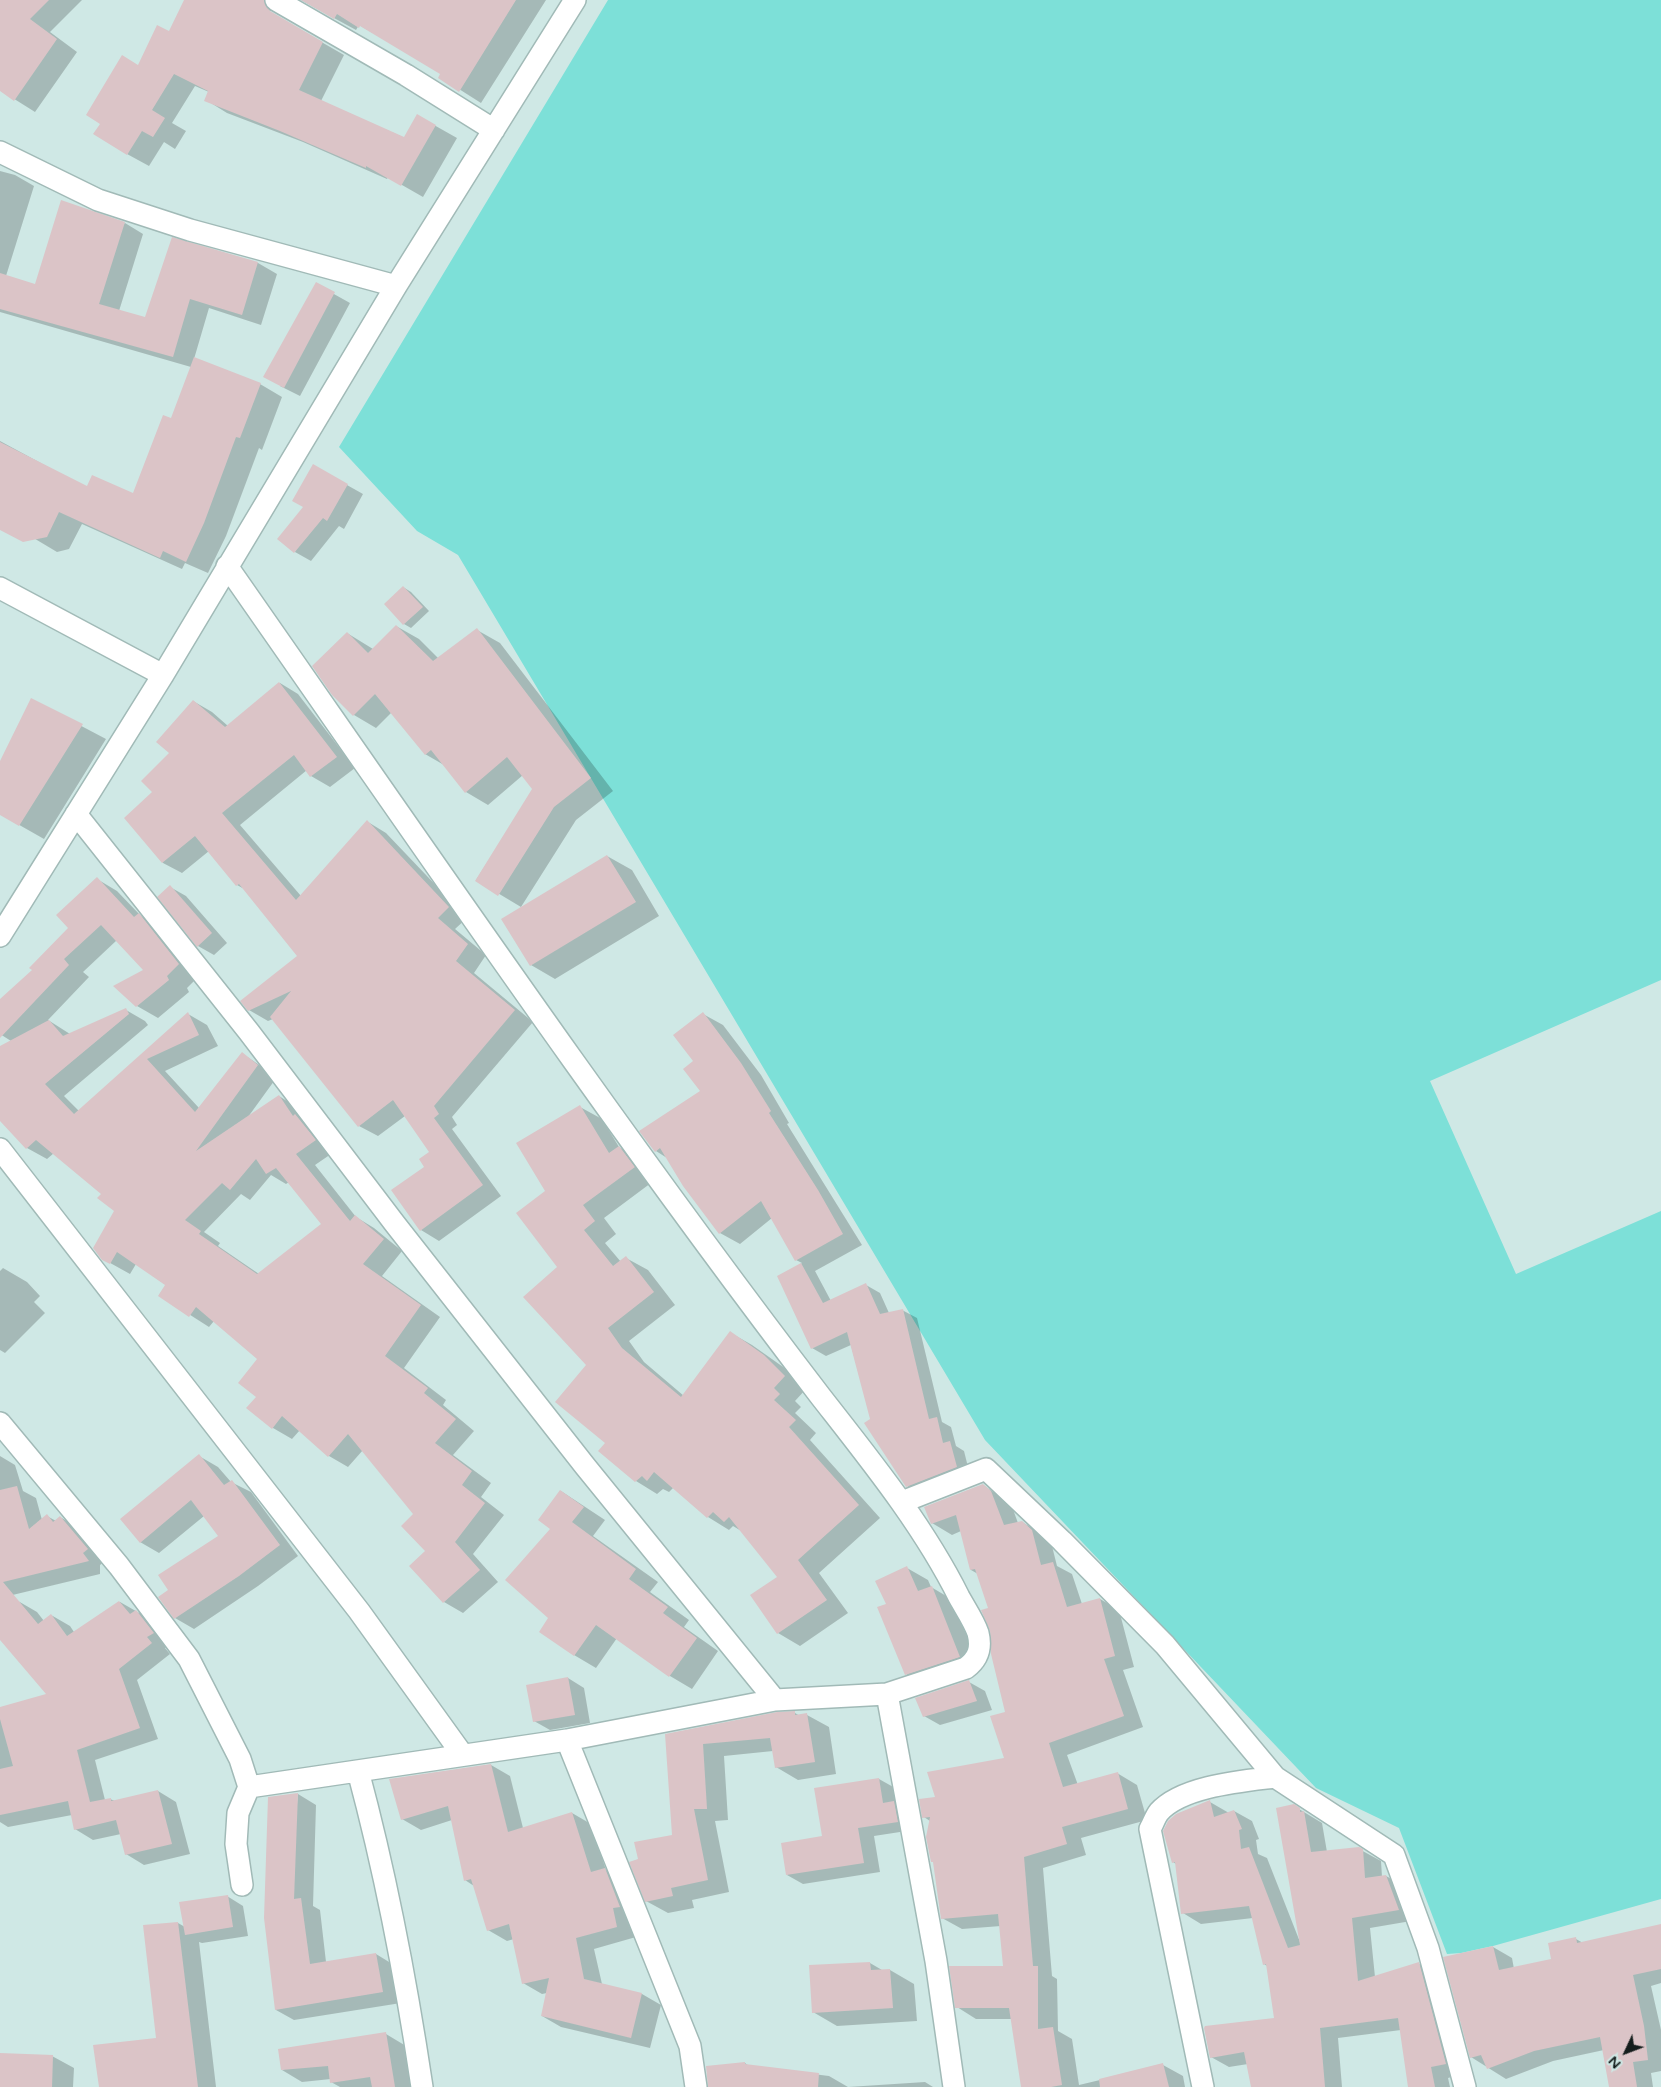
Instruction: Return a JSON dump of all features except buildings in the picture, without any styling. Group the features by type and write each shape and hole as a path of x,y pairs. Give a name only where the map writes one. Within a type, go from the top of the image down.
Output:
{"street":[{"path":"276,0 406,75 494,130"},
{"path":"0,936 163,675 396,286 575,0"},
{"path":"0,152 98,200 190,230 396,286"},
{"path":"227,566 604,1105 797,1366 902,1502 953,1585 978,1633 979,1652 976,1661 966,1668 887,1694 775,1700 567,1740 462,1754 249,1787"},
{"path":"0,588 163,675"},
{"path":"76,814 249,1032 395,1224 505,1364 775,1700"},
{"path":"0,1149 359,1611 462,1754"},
{"path":"0,1424 119,1566 189,1659 240,1760 249,1787 238,1813 236,1844 242,1885"},
{"path":"902,1502 986,1469 1062,1541 1165,1645 1275,1777 1394,1855 1428,1948 1465,2087"},
{"path":"887,1694 935,1952 954,2087"},
{"path":"567,1740 690,2046 696,2087"},
{"path":"358,1771 379,1847 408,1997 422,2087"},
{"path":"1203,2087 1150,1830 1158,1813 1167,1805 1190,1793 1239,1781 1275,1777"}],"shaded area":[{"path":"608,0 1661,0 1661,980 1430,1081 1516,1274 1661,1211 1661,1899 1493,1946 1447,1954 1399,1828 1316,1788 985,1440 458,555 417,531 339,447"}]}
